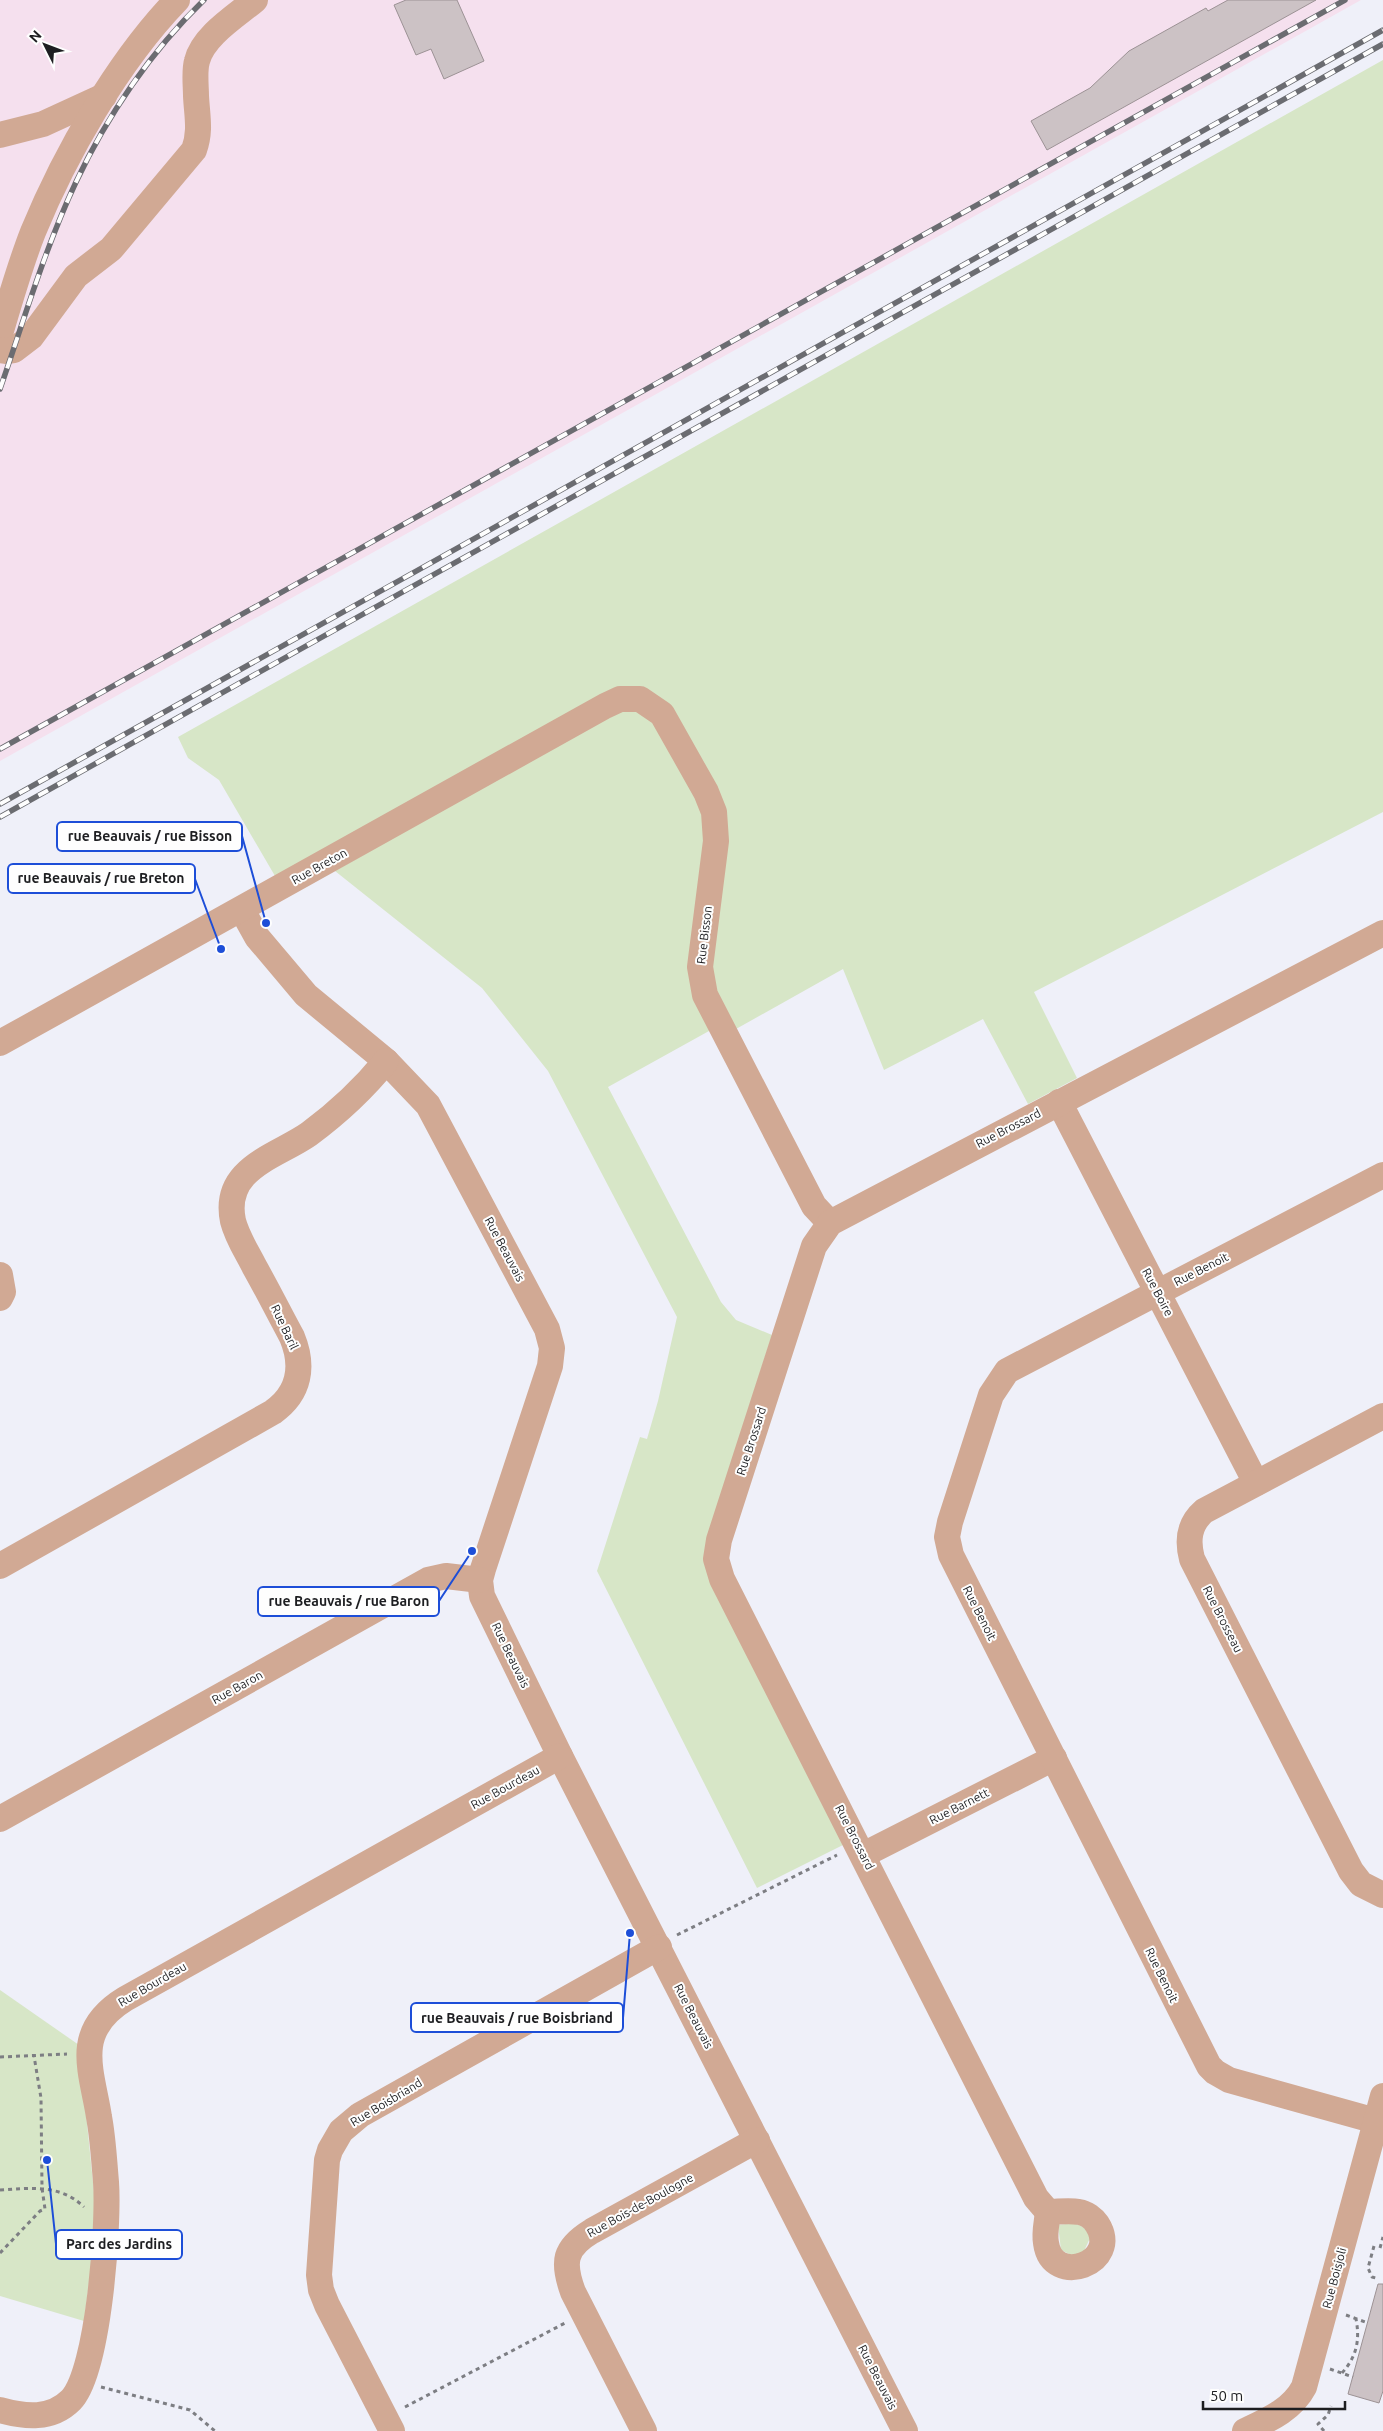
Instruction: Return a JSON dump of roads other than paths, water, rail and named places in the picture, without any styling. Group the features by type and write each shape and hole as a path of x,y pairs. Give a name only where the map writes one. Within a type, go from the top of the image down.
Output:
{"street":[{"path":"0,334 33,232 64,167 104,96 128,60 177,0"},
{"path":"0,350 14,350 22,346 76,276 111,249 194,150 198,139 200,123 196,97 197,62 208,42 222,27 255,0"},
{"path":"0,134 43,124 104,96"},
{"name":"Rue Breton","path":"0,1043 242,910 605,706 620,699 640,699"},
{"name":"Rue Bisson","path":"640,699 656,709 667,721 706,792 717,821 700,967 704,994 814,1206 830,1223"},
{"name":"Rue Beauvais","path":"242,910 257,937 306,995 386,1061 428,1105 547,1329 552,1348 550,1366 480,1580 482,1596 560,1756 664,1943 757,2140 905,2431"},
{"name":"Rue Brossard","path":"1048,2212 1036,2198 855,1852 722,1579 716,1559 719,1540 814,1246 830,1223 1383,933"},
{"name":"Rue Baril","path":"0,1566 273,1412 290,1398 298,1378 298,1353 292,1337 237,1232 232,1215 233,1198 242,1178 251,1168 309,1134 371,1079 386,1061"},
{"name":"Rue Boire","path":"1059,1102 1256,1483"},
{"name":"Rue Benoit","path":"1376,2121 1229,2080 1209,2066 951,1555 948,1530 991,1395 1001,1378 1018,1364 1383,1174"},
{"path":"0,1275 3,1292 0,1298"},
{"name":"Rue Brosseau","path":"1383,1416 1212,1506 1198,1516 1188,1540 1191,1554 1351,1871 1361,1884 1383,1895"},
{"name":"Rue Baron","path":"0,1819 428,1580 446,1576 480,1580"},
{"name":"Rue Bourdeau","path":"0,2410 28,2417 55,2411 77,2392 87,2366 104,2264 108,2218 100,2121 89,2053 95,2029 104,2015 124,1999 560,1756"},
{"name":"Rue Barnett","path":"855,1852 1054,1758"},
{"name":"Rue Boisbriand","path":"392,2431 327,2305 319,2283 327,2160 335,2139 348,2124 360,2115 664,1943"},
{"name":"Rue Boisjoli","path":"1246,2431 1283,2411 1295,2401 1304,2387 1383,2096"},
{"name":"Rue Bois-de-Boulogne","path":"644,2431 573,2292 566,2275 568,2256 573,2246 582,2238 757,2140"}],"railway":[{"path":"0,389 54,232 88,157 116,109 148,63 204,0"},
{"path":"0,749 1345,0"},
{"path":"0,804 1383,30"},
{"path":"0,817 1383,44"}],"place":[{"name":"rue Beauvais / rue Bisson","path":"266,923"},
{"name":"rue Beauvais / rue Breton","path":"221,949"},
{"name":"rue Beauvais / rue Baron","path":"472,1551"},
{"name":"rue Beauvais / rue Boisbriand","path":"630,1933"},
{"name":"Parc des Jardins","path":"47,2160"}]}
